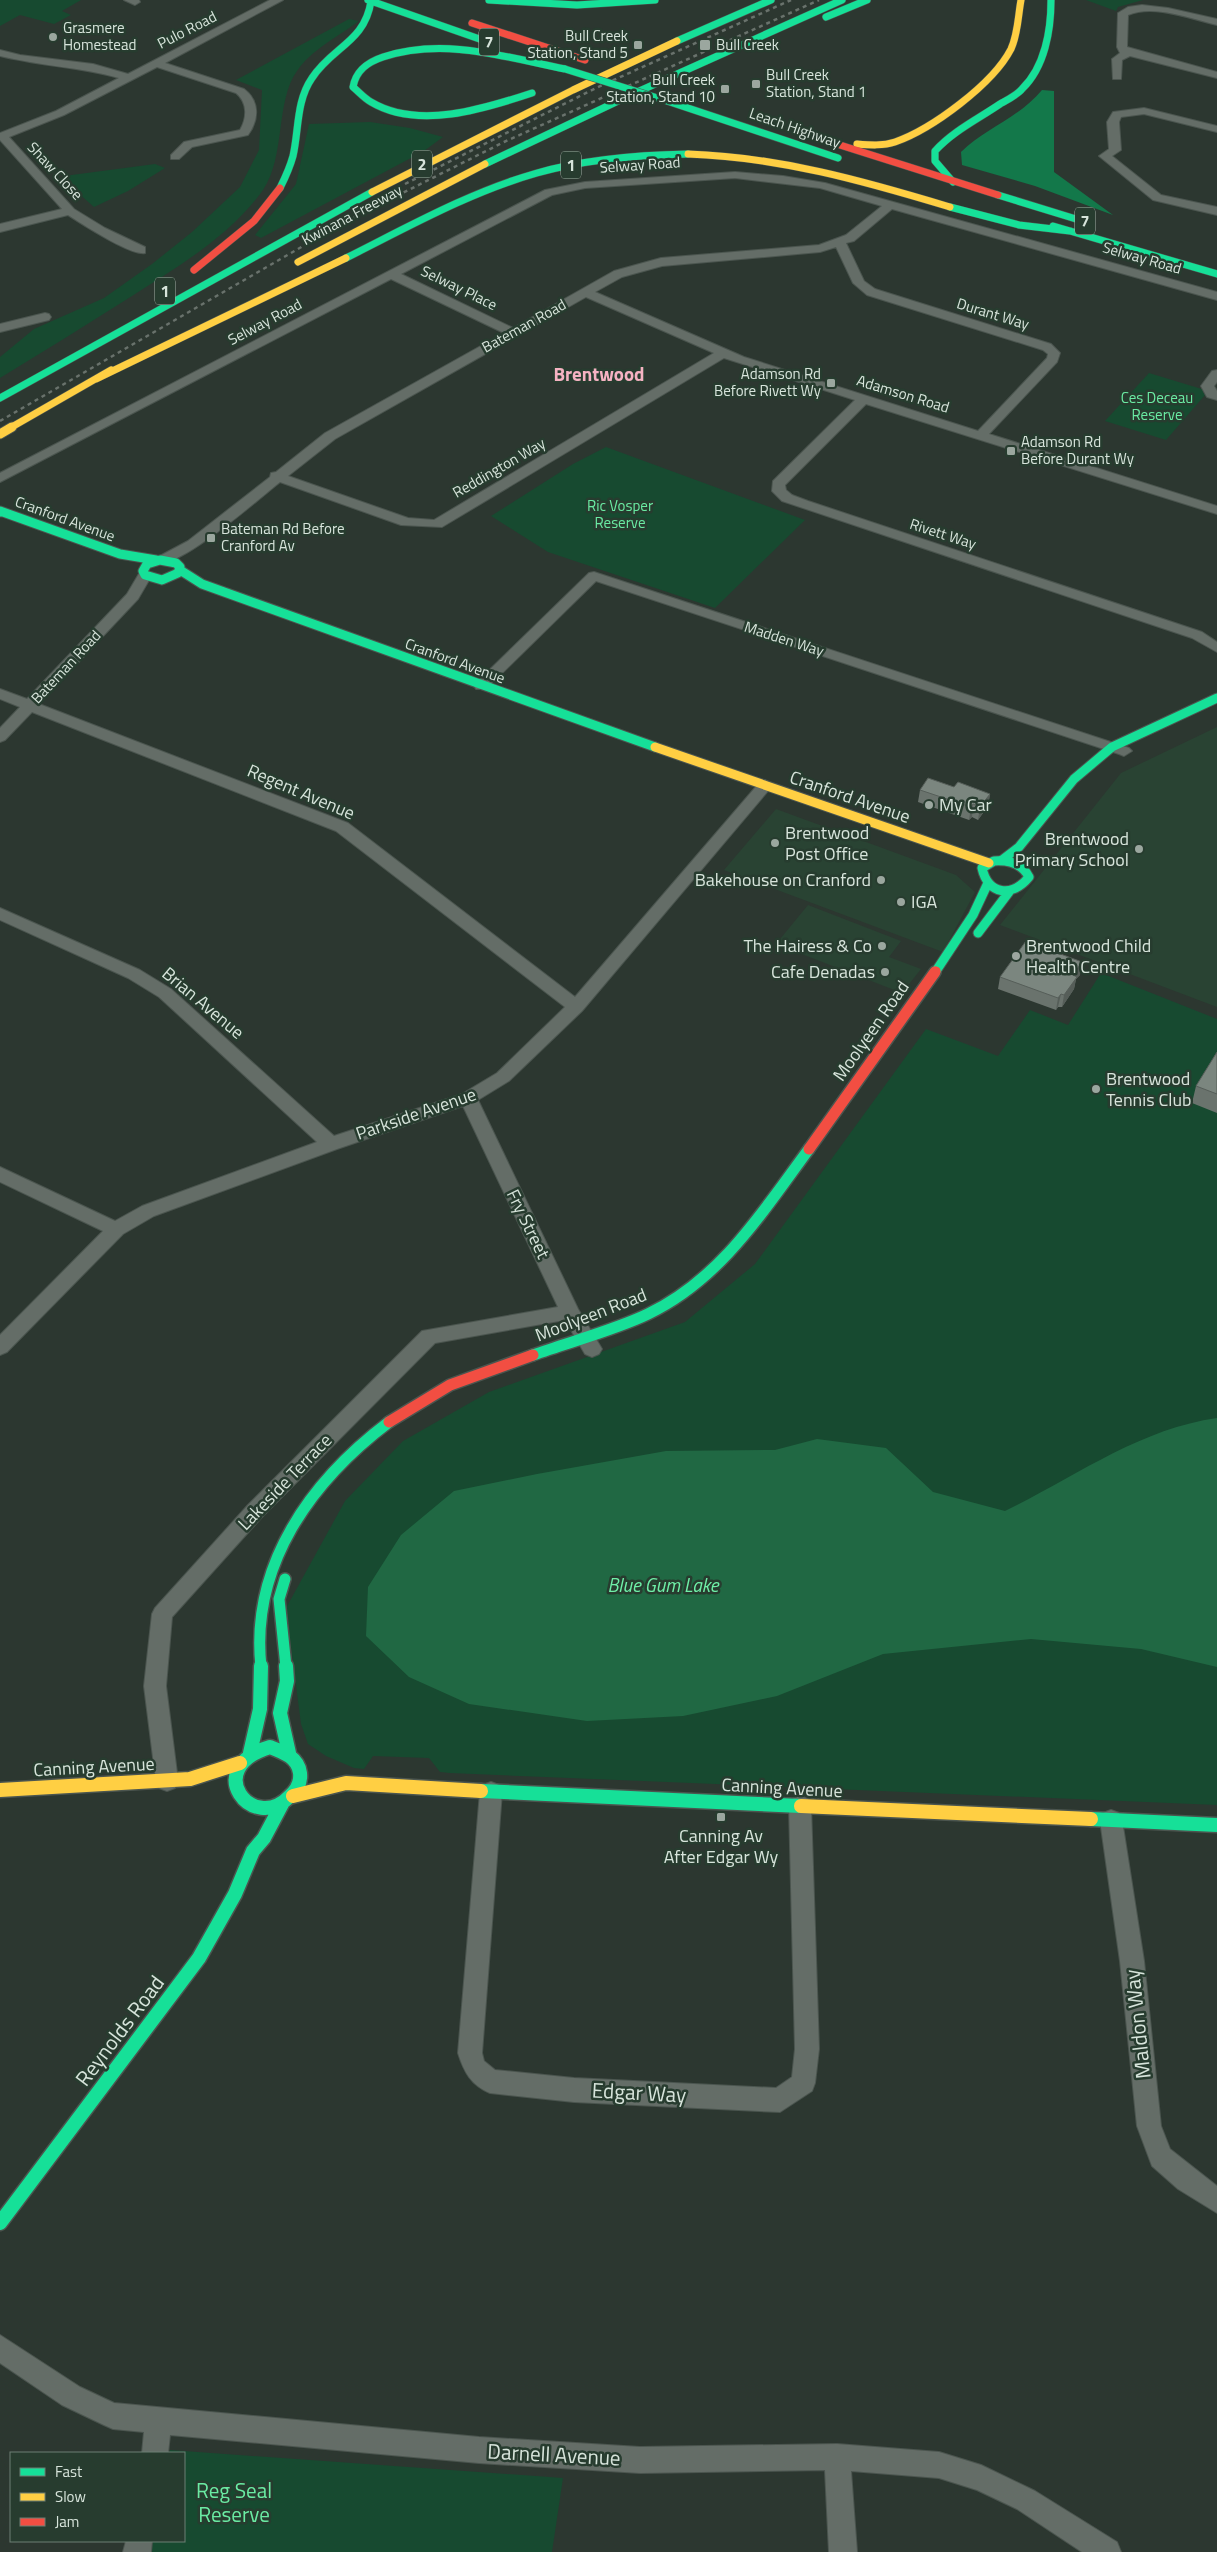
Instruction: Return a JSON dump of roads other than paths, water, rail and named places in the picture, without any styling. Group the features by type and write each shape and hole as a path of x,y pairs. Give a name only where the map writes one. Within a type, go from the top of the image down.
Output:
{"main road":[{"path":"334,53 366,28 373,12 369,0"},
{"name":"Leach Highway","path":"369,0 565,75 664,100 849,162"},
{"path":"391,22 412,15 435,11 403,0"},
{"path":"489,0 576,4 655,0"},
{"path":"547,87 496,105 459,112 422,114 401,112 370,102 360,96 354,87 353,78 358,70 378,56 415,48 438,47 479,52 565,75 747,0"},
{"name":"Kwinana Freeway","path":"0,398 306,226 475,136 570,90 771,0"},
{"name":"Kwinana Freeway","path":"287,268 493,159 616,101 842,0"},
{"path":"616,101 749,50 867,0"},
{"path":"953,182 935,163 933,157 936,147 946,138 1022,90 1029,82 1043,60 1047,47 1051,0"},
{"path":"834,144 874,145 897,142 920,129 980,86 992,74 1009,51 1025,2"},
{"path":"876,171 970,103 1010,65 1023,41 1025,2"},
{"name":"7","path":"458,18 671,90"},
{"name":"1","path":"185,276 245,232 261,216 279,190 292,158 305,89 320,66 334,53 373,33"},
{"name":"Leach Highway","path":"810,136 953,182 1088,222"},
{"name":"1","path":"0,434 96,379 207,328 310,275 477,195 537,174 596,161 640,156 709,155 781,162 837,174 1020,225 1070,232"},
{"name":"7","path":"953,195 1070,232 1217,274"},
{"name":"1","path":"86,349 154,299"},
{"path":"96,379 220,305"},
{"name":"Cranford Avenue","path":"1,512 120,554 160,560 179,567 202,584"},
{"name":"Cranford Avenue","path":"120,554 154,576 202,584 481,686 700,763 954,863"},
{"path":"160,560 147,564 154,576 179,567"},
{"path":"1002,860 1019,847 1074,779 1118,749 1217,698"},
{"path":"1046,832 1087,780 1118,749 1217,708"},
{"name":"Cranford Avenue","path":"762,789 989,863"},
{"path":"972,943 1009,892 1024,887 1030,878 1026,863 1002,860 989,863 976,872 987,885 1009,892"},
{"name":"Moolyeen Road","path":"587,1346 620,1326 670,1303 712,1273 732,1254 970,922 980,904 987,885"},
{"name":"Moolyeen Road","path":"772,1220 859,1100"},
{"name":"Moolyeen Road","path":"250,1753 259,1726 262,1690 259,1634 272,1567 283,1541 298,1514 312,1494 344,1458 420,1400 450,1385 587,1346 672,1314 689,1303"},
{"name":"Moolyeen Road","path":"372,1452 411,1418 442,1401 475,1387 532,1368"},
{"path":"288,1571 279,1599 287,1681 280,1713 289,1753"},
{"path":"250,1753 270,1747 289,1753 298,1762 313,1768"},
{"name":"Canning Avenue","path":"0,1790 190,1779 240,1763 250,1753"},
{"path":"293,1796 301,1780 298,1762"},
{"path":"240,1763 234,1779 240,1800 263,1808 282,1804"},
{"name":"Canning Avenue","path":"329,1775 346,1783"},
{"name":"Canning Avenue","path":"190,1779 206,1785"},
{"name":"Canning Avenue","path":"282,1804 293,1796 346,1783 491,1792 1217,1825"},
{"name":"Reynolds Road","path":"0,2223 199,1958 235,1894 253,1852 264,1838 282,1804"},
{"path":"247,1835 253,1852"}],"street":[{"name":"Pulo Road","path":"1,137 60,113 278,0"},
{"path":"1175,12 1188,0"},
{"path":"1217,22 1175,12 1141,7 1122,13 1122,47 1128,52 1217,75"},
{"path":"1117,77 1117,59 1128,52"},
{"path":"0,53 20,58 93,67 128,78"},
{"path":"156,63 240,91 247,95 250,100 250,126 244,132 188,144 175,157"},
{"path":"1217,129 1141,107 1117,114 1113,122 1115,150 1105,156 1157,198 1217,211"},
{"name":"Shaw Close","path":"1,137 70,211 100,231 141,250"},
{"name":"Selway Road","path":"0,478 548,192 585,185 745,176 821,185 1217,296"},
{"name":"Bateman Road","path":"160,560 193,544 276,476 330,436 618,274 661,262 805,251 840,242 860,232 891,204"},
{"path":"0,228 70,211"},
{"name":"Durant Way","path":"840,242 859,283 870,292 1047,347 1054,352 1053,360 980,436"},
{"name":"Selway Place","path":"391,274 512,332"},
{"name":"Adamson Road","path":"585,292 722,354 1217,510"},
{"path":"0,328 45,317"},
{"name":"Reddington Way","path":"276,476 406,522 437,524 722,354"},
{"path":"1217,374 1207,386 1212,394 1217,396"},
{"name":"Rivett Way","path":"864,399 778,484 779,491 787,498 1197,635 1217,648"},
{"name":"Bateman Road","path":"179,567 193,544"},
{"name":"Bateman Road","path":"0,737 154,576"},
{"name":"Madden Way","path":"481,686 594,576 1118,749"},
{"name":"Regent Avenue","path":"0,694 342,827 576,1007"},
{"name":"Parkside Avenue","path":"0,1347 116,1229 148,1211 331,1144 468,1098 503,1078 576,1007 762,789"},
{"name":"Brian Avenue","path":"0,913 134,974 165,993 331,1144"},
{"name":"Fry Street","path":"468,1098 587,1346"},
{"path":"0,1174 116,1229"},
{"name":"Lakeside Terrace","path":"167,1781 155,1686 162,1614 255,1511 429,1336 570,1312"},
{"name":"Edgar Way","path":"491,1792 470,2052 475,2068 490,2081 546,2087 780,2100 803,2084 807,2049 800,1806"},
{"name":"Maldon Way","path":"1110,1820 1132,1961 1149,2126 1161,2157 1187,2180 1217,2201"},
{"name":"Darnell Avenue","path":"0,2348 70,2396 113,2416 479,2450 621,2459 837,2457 939,2465 981,2478 1026,2500 1107,2552"},
{"path":"154,2452 159,2420"},
{"path":"837,2457 843,2552"}],"water":[{"name":"Blue Gum Lake","path":"1217,1418 1217,1667 1141,1649 1031,1639 883,1654 777,1696 683,1716 587,1721 469,1704 409,1677 366,1636 368,1587 401,1535 454,1491 666,1451 775,1450 817,1439 886,1448 933,1492 1005,1511 1134,1443 1161,1432"}],"railway":[{"path":"405,184 596,88 791,0"},
{"path":"0,421 343,223 504,142 819,0"}],"place":[{"name":"Grasmere Homestead","path":"53,37"},
{"name":"Bull Creek Station, Stand 5","path":"638,45"},
{"name":"Bull Creek","path":"705,45"},
{"name":"Bull Creek Station, Stand 1","path":"756,84"},
{"name":"Bull Creek Station, Stand 10","path":"725,89"},
{"name":"Adamson Rd Before Rivett Wy","path":"831,383"},
{"name":"Adamson Rd Before Durant Wy","path":"1011,451"},
{"name":"Bateman Rd Before Cranford Av","path":"211,538"},
{"name":"My Car","path":"929,805"},
{"name":"Brentwood Post Office","path":"775,843"},
{"name":"Brentwood Primary School","path":"1139,849"},
{"name":"Bakehouse on Cranford","path":"881,880"},
{"name":"IGA","path":"901,902"},
{"name":"The Hairess & Co","path":"882,946"},
{"name":"Brentwood Child Health Centre","path":"1016,956"},
{"name":"Cafe Denadas","path":"885,972"},
{"name":"Brentwood Tennis Club","path":"1096,1089"},
{"name":"Canning Av After Edgar Wy","path":"721,1817"}],"district":[{"name":"Brentwood","path":"599,374"}],"park label":[{"name":"Ces Deceau Reserve","path":"1157,406"},
{"name":"Ric Vosper Reserve","path":"620,514"},
{"name":"Reg Seal Reserve","path":"234,2503"}]}
